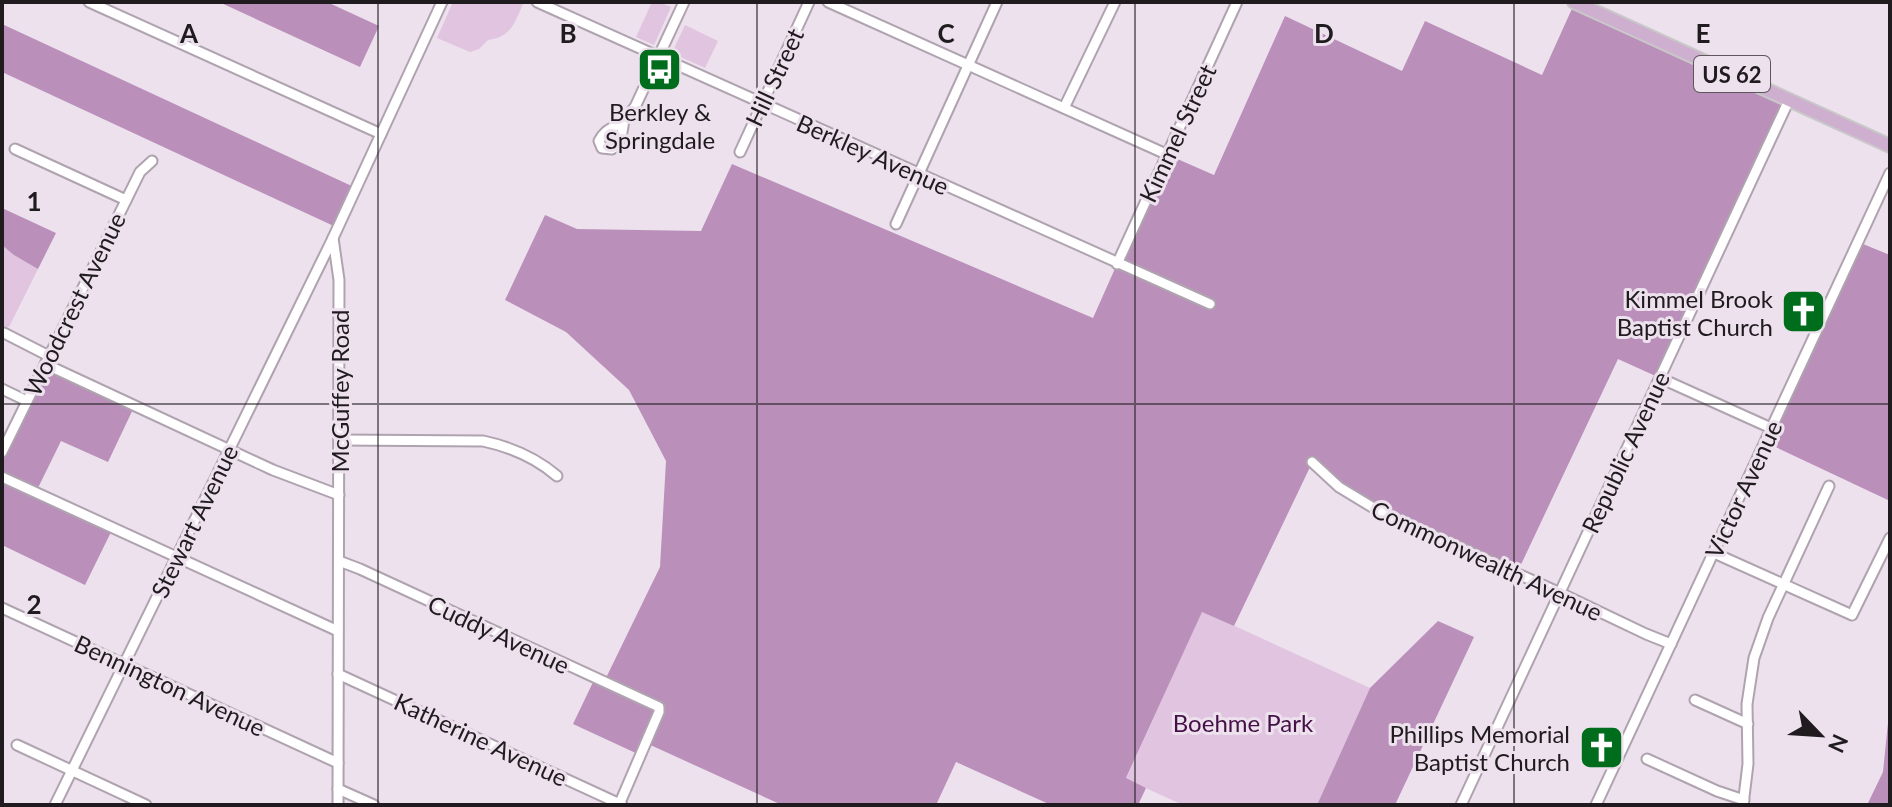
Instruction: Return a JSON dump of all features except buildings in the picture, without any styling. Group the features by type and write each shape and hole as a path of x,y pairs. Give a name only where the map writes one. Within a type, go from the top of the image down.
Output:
{"main road":[{"name":"US 62","path":"1574,2 1890,146"}],"street":[{"path":"89,2 381,134"},
{"path":"333,238 442,2"},
{"name":"Berkley Avenue","path":"537,2 1210,304"},
{"path":"624,120 635,107 684,2"},
{"name":"Hill Street","path":"740,152 809,2"},
{"path":"828,2 1166,154"},
{"path":"896,224 997,2"},
{"path":"1064,108 1115,2"},
{"name":"Kimmel Street","path":"1117,264 1233,3"},
{"name":"Republic Avenue","path":"1461,805 1789,100"},
{"path":"15,149 126,200"},
{"name":"Woodcrest Avenue","path":"2,452 140,172 152,161"},
{"name":"Victor Avenue","path":"1596,805 1890,173"},
{"name":"McGuffey Road","path":"333,238 339,280 338,805"},
{"name":"Stewart Avenue","path":"55,805 333,238"},
{"path":"4,333 47,360 273,470 339,495"},
{"path":"1660,378 1771,428"},
{"path":"2,389 27,401"},
{"path":"339,440 483,441 520,452 557,476"},
{"name":"Commonwealth Avenue","path":"1312,462 1339,487 1377,510 1671,644"},
{"path":"2,477 338,631"},
{"path":"1647,759 1744,802 1748,764 1749,681 1754,658 1829,486"},
{"path":"1714,553 1852,615 1890,538"},
{"name":"Cuddy Avenue","path":"339,561 659,707 620,804"},
{"name":"Bennington Avenue","path":"2,608 338,763"},
{"name":"Katherine Avenue","path":"338,674 620,804"},
{"path":"1695,700 1748,724"},
{"path":"17,745 146,805"},
{"path":"338,789 374,805"}],"green space":[{"path":"453,2 523,4 507,33 488,40 479,49 470,52 437,38"},
{"path":"652,2 671,7 654,45 636,37"},
{"path":"685,25 718,41 705,68 672,53"},
{"path":"2,208 38,269 2,337"},
{"name":"Boehme Park","path":"1202,611 1370,688 1317,805 1183,805 1126,779"}],"shaded area":[{"path":"219,2 327,2 379,26 360,67"},
{"path":"1575,2 1789,100 1660,378 1618,359 1517,573 1377,510 1312,463 1234,626 1202,612 1126,778 1146,788 1138,805 1051,805 956,762 936,805 782,805 646,743 640,755 573,724 595,678 604,682 660,567 666,461 629,390 566,332 505,300 545,215 577,229 701,231 732,164 1093,318 1166,154 1214,175 1285,16 1402,71 1425,21 1542,75"},
{"path":"2,24 356,188 338,228 2,72"},
{"path":"2,208 56,233 38,269 2,245"},
{"path":"1858,242 1890,255 1890,501 1765,442"},
{"path":"45,364 135,405 108,462 61,441 36,492 113,528 85,585 2,545 2,452"},
{"path":"1438,621 1474,637 1395,805 1317,805 1370,688"},
{"path":"1890,703 1890,805 1867,805 1883,772"}],"place":[{"name":"Berkley & Springdale","path":"660,69"},
{"name":"Kimmel Brook Baptist Church","path":"1804,312"},
{"name":"Phillips Memorial Baptist Church","path":"1601,747"}]}
